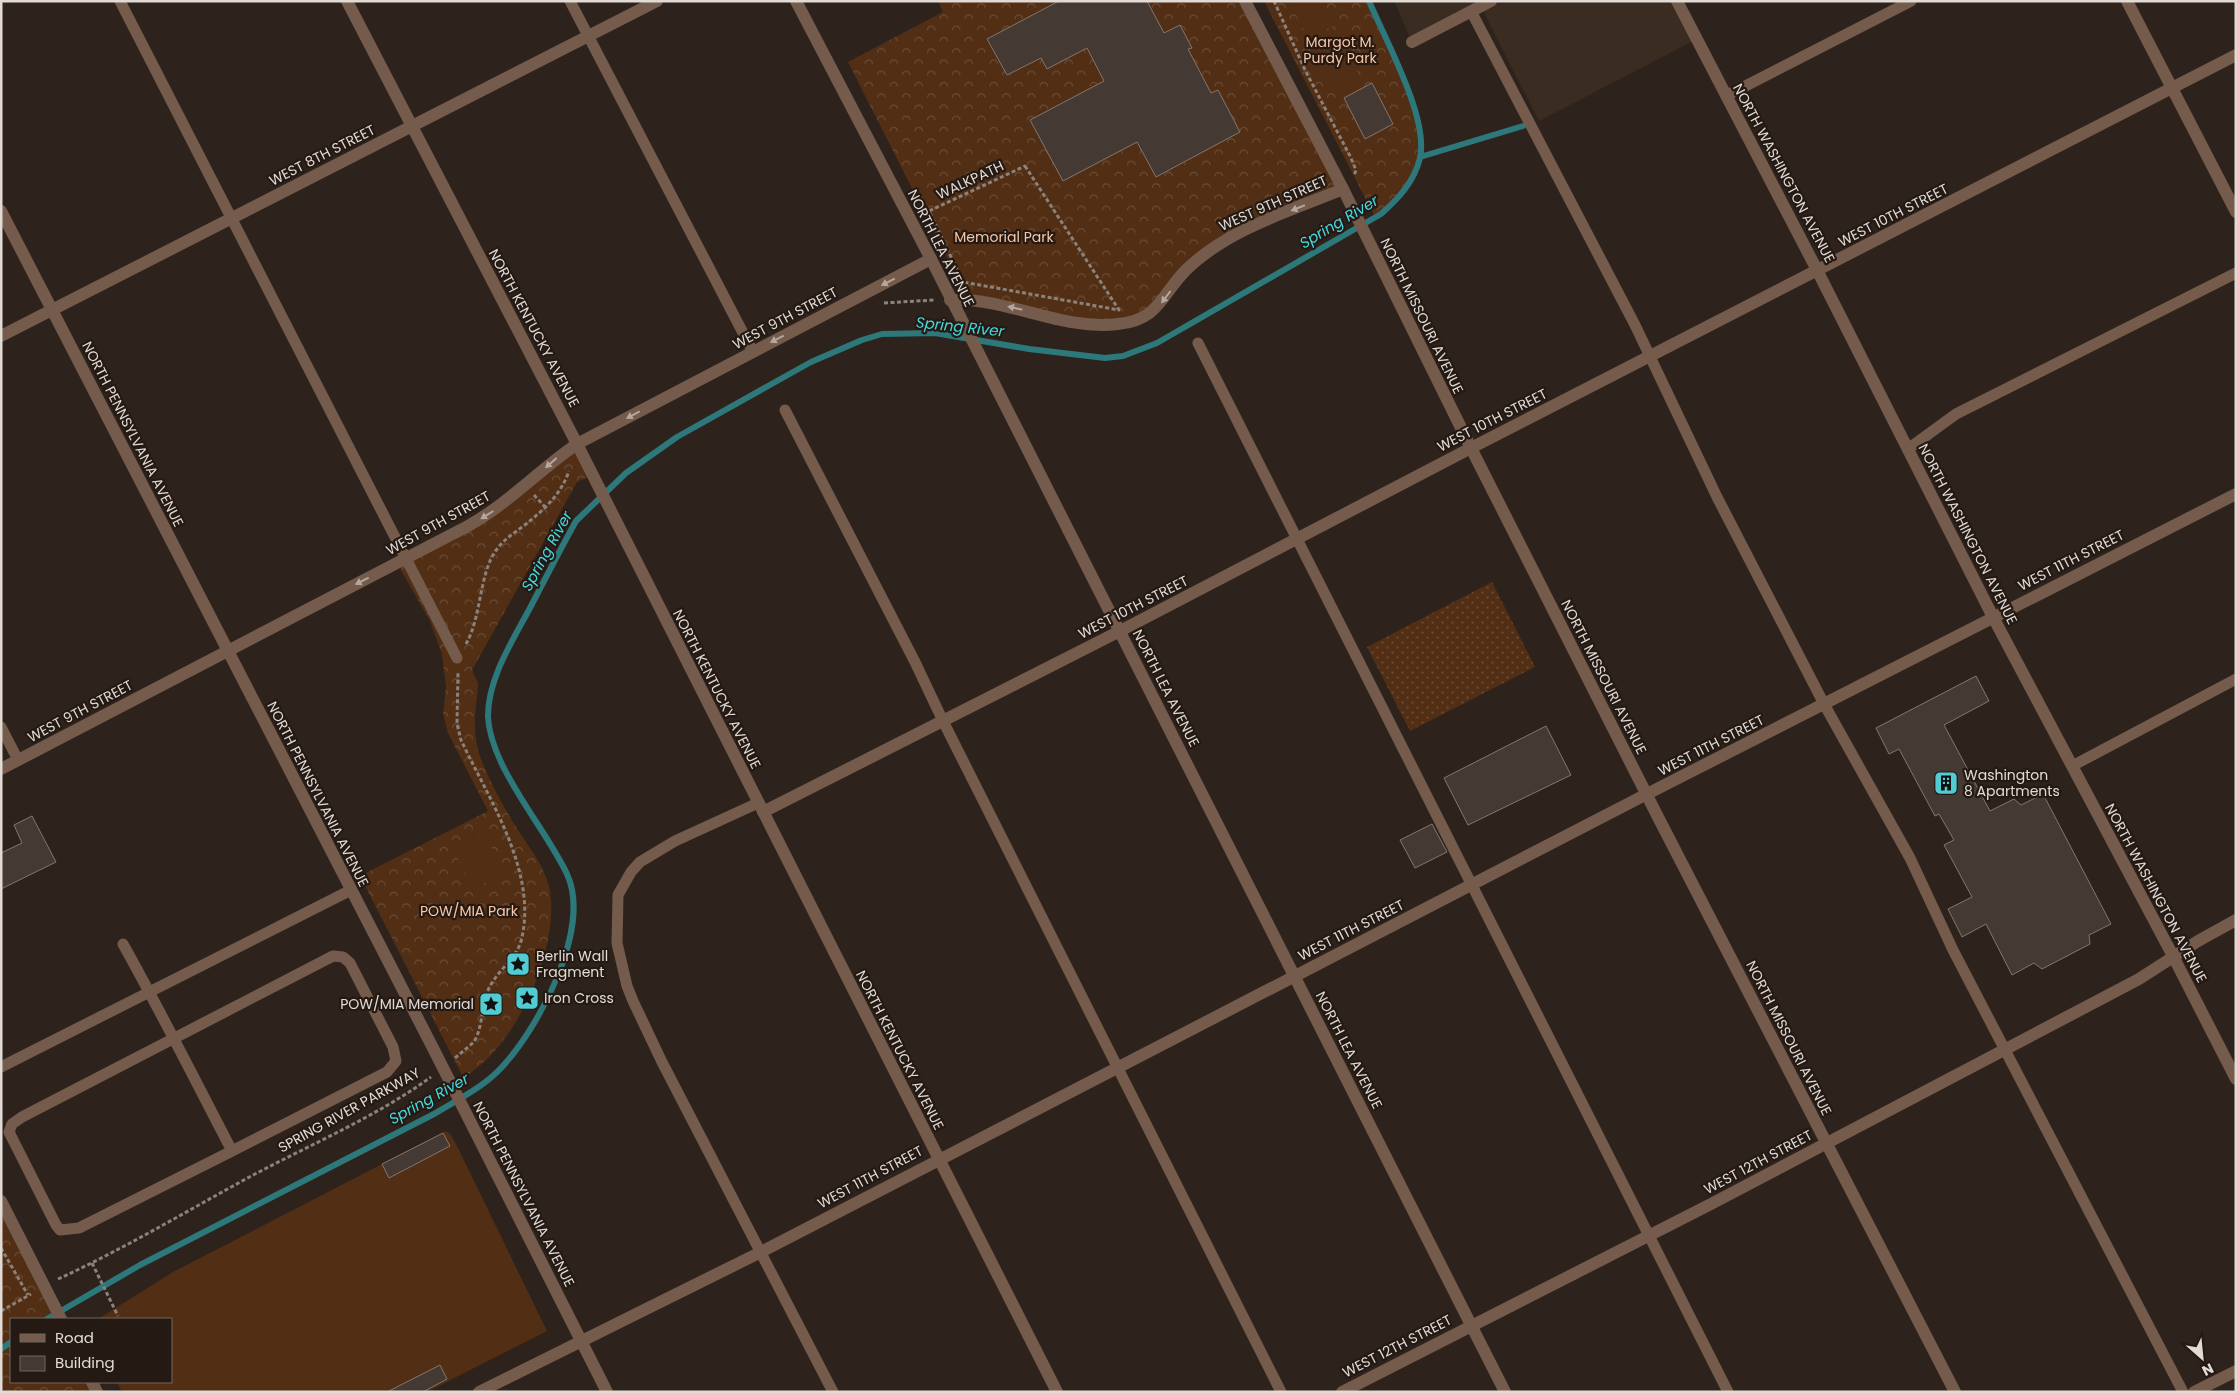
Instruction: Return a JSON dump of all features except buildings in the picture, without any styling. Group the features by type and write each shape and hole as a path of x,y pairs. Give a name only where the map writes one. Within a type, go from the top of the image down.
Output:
{"street":[{"name":"NORTH KENTUCKY AVENUE","path":"347,1 593,475 1057,1392"},
{"name":"WEST 8TH STREET","path":"1,336 657,1"},
{"name":"NORTH LEA AVENUE","path":"796,1 931,259 950,300 1120,631 1505,1392"},
{"name":"NORTH MISSOURI AVENUE","path":"1245,1 1343,190 1471,448 1647,794 1955,1392"},
{"path":"1412,42 1491,1"},
{"name":"NORTH WASHINGTON AVENUE","path":"1677,1 1817,270 1993,617 2236,1079"},
{"path":"2127,1 2236,212"},
{"name":"WEST 10TH STREET","path":"761,807 943,721 1120,631 1471,448 2236,55"},
{"name":"WEST 9TH STREET","path":"950,300 991,303 1079,323 1099,325 1137,321 1157,308 1184,273 1213,247 1268,220 1343,190"},
{"name":"NORTH PENNSYLVANIA AVENUE","path":"1,211 453,1087 607,1392"},
{"name":"WEST 9TH STREET","path":"1,769 468,526 499,508 558,456 577,444 931,259"},
{"name":"WEST 11TH STREET","path":"478,1392 761,1252 1647,794 2236,494"},
{"name":"WEST 12TH STREET","path":"1342,1392 1827,1143 2139,979 2173,956 2236,920"},
{"path":"1,1201 60,1318"},
{"path":"2194,1392 2236,1371"}],"lane":[{"path":"120,1 233,218 457,658"},
{"path":"570,1 753,352"},
{"path":"1726,96 1911,1"},
{"path":"1471,12 1635,325 1717,497 1824,704 1910,858 1953,950 2183,1392"},
{"path":"1908,448 1956,414 2236,273"},
{"path":"1198,343 1728,1392"},
{"path":"785,410 916,662 943,721 1281,1392"},
{"path":"2072,766 2236,679"},
{"path":"1,727 18,760"},
{"path":"761,807 675,841 640,862 620,889 616,914 620,961 633,1001 833,1392"},
{"path":"1,1067 351,890"},
{"path":"123,944 232,1151"},
{"path":"333,956 343,956 350,963 393,1047 396,1060 387,1072 232,1151 80,1228 60,1230 17,1151 9,1132 12,1124 333,956"}],"path":[{"path":"1274,1 1305,70 1356,170 1353,181 1343,190"},
{"name":"WALKPATH","path":"1025,166 1119,310 963,282 929,211 1025,166"},
{"path":"881,303 950,300"},
{"path":"457,658 468,642 489,564 496,550 508,537 532,519 558,495 567,476 577,444"},
{"name":"SPRING RIVER PARKWAY","path":"118,1316 93,1265 170,1220 414,1089 468,1048 478,1036 489,990 518,950 525,914 520,879 512,847 470,759 457,724 457,658"},
{"path":"1,1248 28,1295"}],"shaded area":[{"path":"1394,1 1677,1 1697,39 1539,121 1481,7 1412,42"}],"green space":[{"name":"Memorial Park","path":"938,1 1245,1 1343,189 1221,243 1163,300 1118,324 972,300 961,285 848,62 943,12"},
{"name":"Margot M. Purdy Park","path":"1264,1 1369,1 1406,86 1418,128 1420,148 1417,167 1410,185 1396,202 1375,217"},
{"path":"1289,1 1323,1 1335,25 1308,38"},
{"path":"1339,36 1362,80 1337,93 1314,49"},
{"name":"POW/MIA Park","path":"577,444 593,475 577,482 472,670 478,684 475,725 481,759 502,802 547,878 551,910 548,937 541,965 531,993 517,1020 501,1044 482,1063 463,1077 360,876 488,811 448,733 443,714 446,687 442,654 430,621 397,563 468,526"},
{"path":"1492,582 1535,667 1410,731 1367,647"},
{"path":"484,834 504,873 473,888 453,849"},
{"path":"446,1131 451,1135 458,1148 547,1331 427,1392 122,1392 118,1383 172,1383 172,1318 100,1318 173,1272"},
{"path":"1,1201 60,1318 10,1318 10,1383 92,1383 97,1392 1,1392"}],"waterway":[{"name":"Spring River","path":"49,1318 140,1265 434,1114 461,1098 495,1074 531,1028 558,976 567,948 573,921 573,896 567,874 498,756 491,736 488,716 489,702 492,688 509,646 576,521 626,473 677,437 811,362 862,340 882,334 935,333 1029,349 1105,358 1123,356 1157,343 1381,214 1400,196 1414,175 1420,158 1421,141 1418,122 1404,79 1369,1"},
{"path":"1420,157 1523,126"},
{"name":"Spring River","path":"1,1349 10,1343"}],"place":[{"name":"Washington 8 Apartments","path":"1946,783"},
{"name":"Berlin Wall Fragment","path":"518,964"},
{"name":"Iron Cross","path":"527,998"},
{"name":"POW/MIA Memorial","path":"491,1004"}]}
